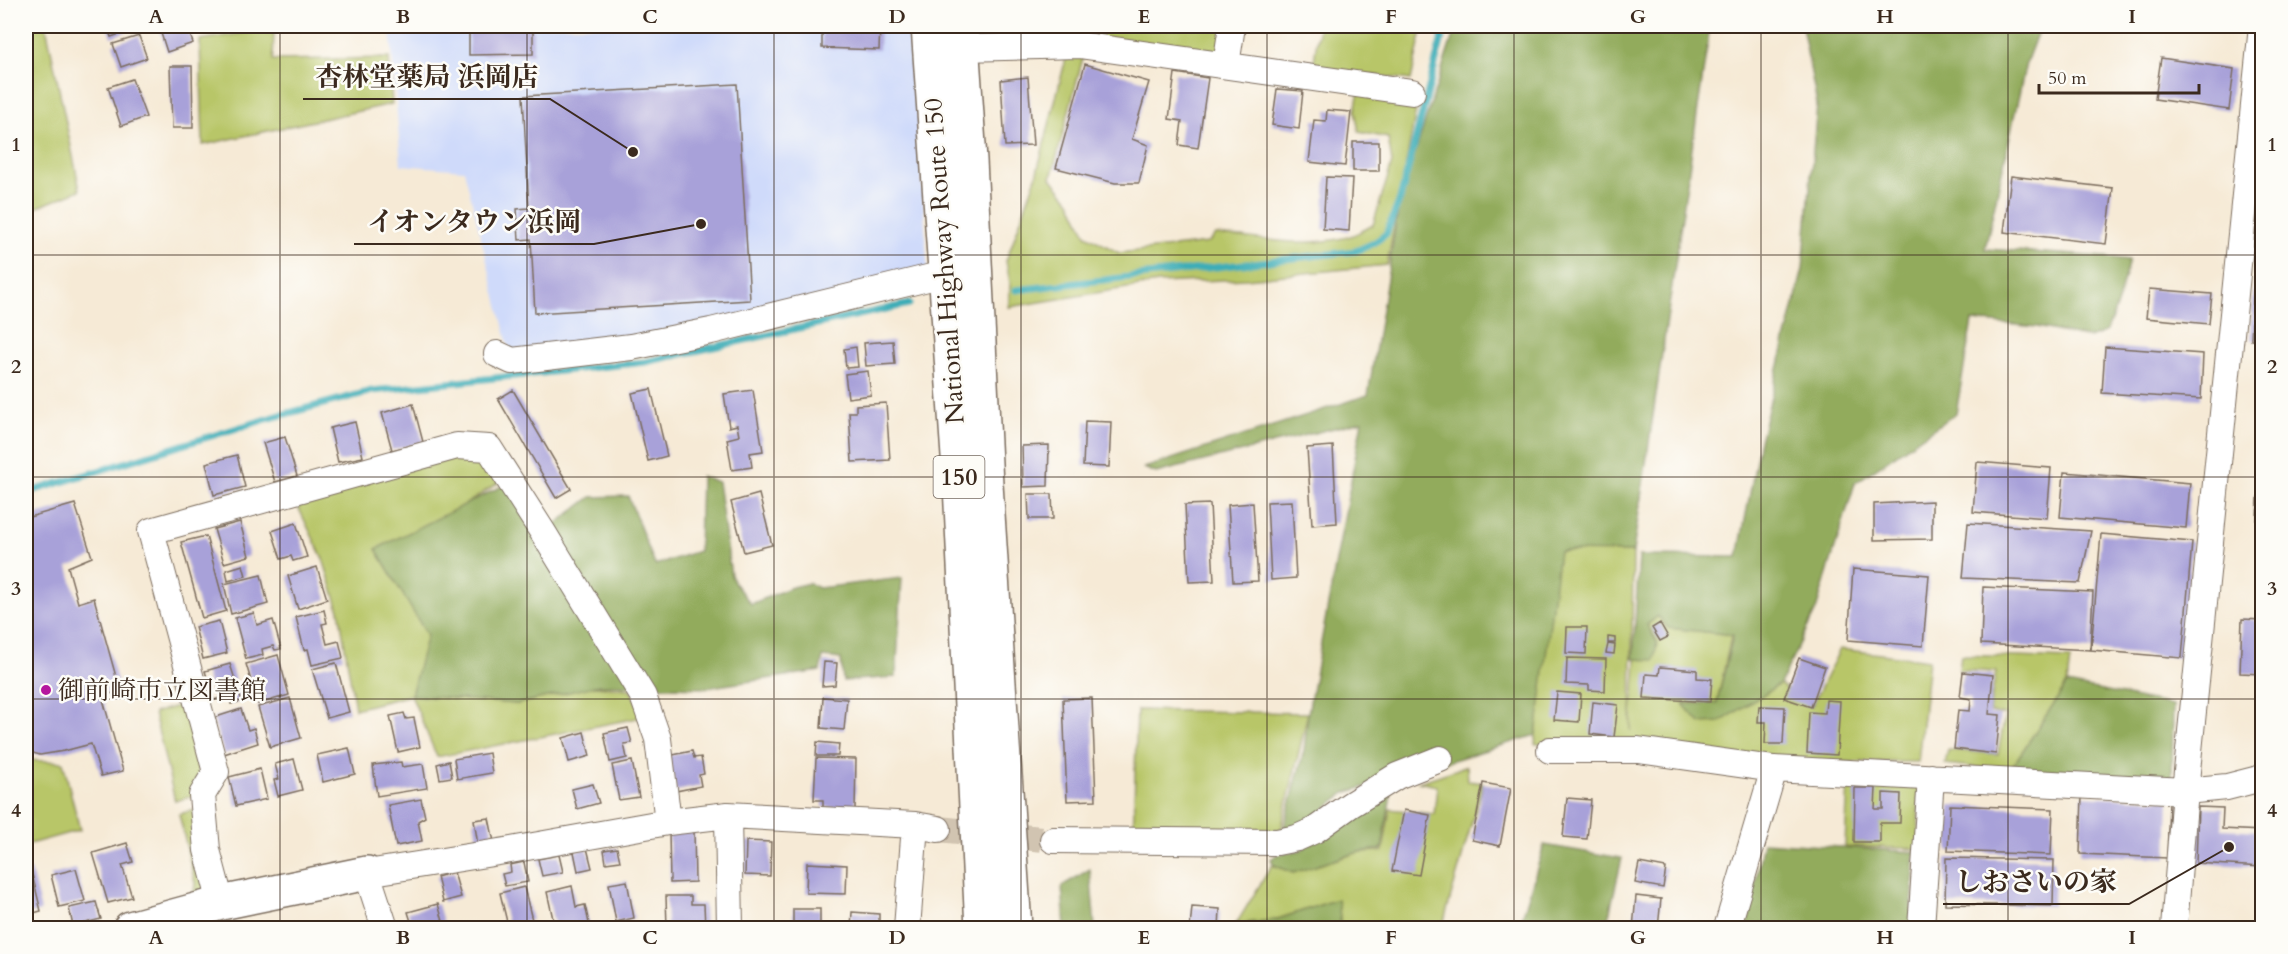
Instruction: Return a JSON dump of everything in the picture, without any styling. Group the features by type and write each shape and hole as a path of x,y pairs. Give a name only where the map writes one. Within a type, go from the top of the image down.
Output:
{"main road":[{"name":"National Highway Route 150","path":"928,26 960,485 982,928"},
{"name":"National Highway Route 150","path":"962,37 986,484 1015,928"},
{"path":"130,928 221,903 367,873"}],"street":[{"path":"1226,65 1232,26"},
{"path":"2174,928 2185,791 2262,26"},
{"path":"962,37 1082,35 1226,65 1412,92"},
{"path":"497,354 512,361 632,347 711,331 944,274"},
{"path":"221,903 207,850 202,795 216,772 151,531 457,446 489,448 643,696 658,739 668,822"},
{"path":"1550,750 1638,750 1774,769 2185,791 2227,788 2262,778"},
{"path":"1053,840 1263,843 1287,840 1315,830 1396,776 1440,759"},
{"path":"1727,928 1774,769"},
{"path":"1921,928 1931,777"},
{"path":"728,815 730,928"},
{"path":"385,928 367,873 668,822 728,815 927,827 907,928"}],"shaded area":[{"path":"390,26 913,26 928,278 512,361 464,170 401,165"}],"green space":[{"path":"26,26 46,26 80,190 26,212"},
{"path":"1094,26 1228,26 1219,65 1092,47"},
{"path":"1319,26 1423,26 1411,80 1313,68"},
{"path":"1456,26 1710,26 1633,552 1559,551 1536,735 1345,793 1300,829 1284,828 1304,750 1308,713 1362,421 1156,473 1144,468 1368,395 1400,199"},
{"path":"1802,26 2040,26 2026,63 1985,249 2129,260 2118,302 2107,331 2089,338 2037,327 1972,321 1956,413 1855,483 1816,610 1780,684 1720,722 1700,723 1683,704 1717,703 1733,635 1668,628 1658,616 1647,625 1657,642 1654,660 1633,659 1639,556 1738,557 1759,445 1803,269 1817,104"},
{"path":"274,28 273,60 389,58 392,104 203,145 200,40"},
{"path":"1068,50 1084,54 1051,178 1070,201 1086,235 1119,253 1208,243 1215,235 1312,242 1343,238 1362,231 1373,225 1392,163 1388,138 1359,132 1355,111 1359,91 1418,99 1387,265 1246,279 1158,283 1009,307 1010,283 1006,261 1035,180"},
{"path":"485,451 504,479 460,508 376,549 428,635 411,695 355,709 339,610 323,559 291,492"},
{"path":"701,476 718,482 731,575 735,584 751,604 792,587 809,583 819,588 902,578 896,677 843,681 841,659 823,657 820,671 704,688 599,685 517,704 411,695 427,635 376,549 504,485 544,533 591,497 628,496 655,565 699,551"},
{"path":"1555,550 1633,552 1631,731 1636,659 1654,659 1657,641 1647,625 1658,616 1732,632 1717,703 1717,722 1780,684 1811,707 1840,649 1929,660 1918,762 1784,762 1630,746 1535,744"},
{"path":"1961,655 2070,659 2067,684 2009,771 1945,764 1948,750 1998,754 2005,715 1989,712 1996,672 1959,670"},
{"path":"2067,684 2173,705 2172,782 2008,773"},
{"path":"594,686 630,689 643,717 437,757 411,695 517,704"},
{"path":"184,704 197,750 200,773 193,796 175,801 154,713"},
{"path":"1137,710 1308,713 1281,830 1133,838"},
{"path":"26,760 63,762 80,830 26,845"},
{"path":"1467,766 1468,781 1483,783 1442,928 1341,928 1338,899 1275,920 1236,924 1272,865 1293,873 1359,852 1383,851 1390,809 1434,814 1437,786 1419,782"},
{"path":"1848,782 1918,788 1919,849 1845,846"},
{"path":"1391,794 1382,849 1359,852 1293,873 1274,865 1271,859 1277,855 1301,850"},
{"path":"194,810 207,889 193,901 195,883 179,814"},
{"path":"1763,842 1915,852 1911,928 1747,928"},
{"path":"1544,845 1622,858 1606,928 1519,928"},
{"path":"1090,869 1095,928 1065,928 1062,886"},
{"path":"1338,899 1341,928 1235,928 1236,924 1275,920"}],"building":[{"path":"107,26 136,26 137,28 111,37"},
{"path":"171,26 187,26 193,43 167,52 160,30"},
{"path":"469,26 533,26 533,54 469,55"},
{"path":"822,26 880,26 879,50 822,48"},
{"path":"139,36 147,58 121,67 113,44"},
{"path":"2161,58 2234,69 2229,110 2155,99"},
{"path":"1085,64 1149,82 1132,139 1148,145 1139,183 1115,183 1056,168"},
{"path":"170,66 192,66 193,128 172,128"},
{"path":"1175,73 1208,78 1198,148 1179,145 1182,121 1169,119"},
{"path":"1028,77 1033,145 1005,146 1001,80"},
{"path":"132,79 146,117 121,126 108,87"},
{"path":"737,84 750,300 535,313 531,239 519,240 517,209 529,208 523,96"},
{"path":"1277,89 1303,91 1299,129 1272,125"},
{"path":"1327,110 1351,112 1345,166 1309,162 1314,120 1326,121"},
{"path":"1353,142 1379,142 1379,171 1353,171"},
{"path":"2011,176 2113,188 2106,244 2004,232"},
{"path":"1326,177 1352,178 1349,231 1323,229"},
{"path":"2254,284 2262,285 2262,341 2251,340"},
{"path":"2149,289 2212,294 2209,324 2146,318"},
{"path":"893,341 895,364 866,366 864,343"},
{"path":"856,347 858,367 846,368 844,349"},
{"path":"2105,347 2203,354 2201,399 2102,393"},
{"path":"868,371 871,395 848,398 845,374"},
{"path":"651,389 667,456 648,461 632,393"},
{"path":"513,390 571,489 556,498 498,399"},
{"path":"753,390 763,451 750,453 752,467 732,470 727,439 739,436 737,425 729,427 724,394"},
{"path":"886,403 890,460 852,462 849,412 856,412 856,405"},
{"path":"413,404 423,442 392,450 382,413"},
{"path":"1085,421 1111,422 1109,467 1083,466"},
{"path":"355,422 363,457 338,462 330,428"},
{"path":"285,437 297,476 275,482 263,443"},
{"path":"1049,445 1048,486 1023,487 1022,446"},
{"path":"1333,446 1337,523 1312,525 1307,448"},
{"path":"237,455 245,487 214,495 206,463"},
{"path":"1977,462 2051,468 2047,518 1973,512"},
{"path":"2064,472 2190,483 2186,528 2060,517"},
{"path":"759,494 772,545 744,552 731,502"},
{"path":"1028,494 1052,494 1053,519 1029,519"},
{"path":"2258,497 2262,497 2262,536 2256,536"},
{"path":"1292,501 1296,578 1271,580 1267,502"},
{"path":"1932,501 1932,539 1874,540 1874,504"},
{"path":"1253,503 1258,581 1233,582 1228,505"},
{"path":"75,504 92,557 68,567 78,603 94,598 120,691 102,696 123,771 101,776 91,744 40,755 26,751 26,518"},
{"path":"1210,504 1214,581 1189,582 1185,505"},
{"path":"240,522 249,556 224,563 214,529"},
{"path":"296,523 307,557 293,561 291,556 281,559 272,531"},
{"path":"1968,523 2091,531 2080,583 1963,578"},
{"path":"2101,534 2192,542 2182,658 2091,650"},
{"path":"206,536 226,611 202,618 181,542"},
{"path":"243,565 246,576 228,581 226,570"},
{"path":"317,567 327,599 298,609 288,576"},
{"path":"1853,569 1929,575 1923,646 1848,640"},
{"path":"261,575 268,604 231,614 224,584"},
{"path":"1983,587 2093,592 2090,650 1981,644"},
{"path":"324,610 327,623 322,624 327,644 339,641 343,658 312,665 308,649 304,650 296,617"},
{"path":"254,613 257,625 273,620 281,649 275,650 273,646 262,649 263,655 246,659 235,618"},
{"path":"2242,619 2262,620 2262,674 2240,673"},
{"path":"219,621 227,653 203,659 195,627"},
{"path":"1660,623 1668,637 1660,641 1652,628"},
{"path":"1567,627 1587,627 1586,654 1566,653"},
{"path":"1608,637 1615,638 1615,643 1608,643"},
{"path":"1608,644 1615,645 1614,654 1606,653"},
{"path":"278,655 289,695 258,704 246,664"},
{"path":"1567,658 1606,659 1605,691 1589,690 1589,685 1566,684"},
{"path":"1799,658 1825,667 1811,707 1784,698"},
{"path":"824,662 837,663 835,685 822,686"},
{"path":"336,663 349,712 327,718 312,669"},
{"path":"230,664 242,701 231,704 228,695 214,700 205,671"},
{"path":"1660,667 1697,670 1697,678 1712,679 1710,702 1644,698 1646,674 1659,675"},
{"path":"1963,672 1993,675 1989,714 2000,715 1996,754 1954,749 1958,710 1970,711 1971,699 1960,697"},
{"path":"1557,692 1581,694 1579,722 1554,720"},
{"path":"823,697 847,699 844,730 821,728"},
{"path":"290,698 301,738 270,747 258,707"},
{"path":"1092,698 1096,800 1067,801 1063,699"},
{"path":"1826,700 1840,701 1837,755 1807,753 1809,712 1825,713"},
{"path":"1593,702 1618,705 1614,737 1590,734"},
{"path":"1759,706 1785,707 1783,744 1765,744 1766,722 1758,722"},
{"path":"241,709 248,730 254,728 258,743 224,754 213,718"},
{"path":"404,713 406,719 414,718 420,747 398,752 390,716"},
{"path":"628,728 632,743 624,744 627,758 610,762 604,733"},
{"path":"584,732 590,756 569,762 563,738"},
{"path":"817,742 839,744 838,756 816,756"},
{"path":"349,748 355,774 323,782 317,755"},
{"path":"692,751 694,758 701,757 704,774 699,775 701,786 676,791 668,756"},
{"path":"489,753 492,773 457,779 454,759"},
{"path":"816,758 856,759 855,809 823,807 823,800 814,800"},
{"path":"294,759 302,790 278,796 274,780 279,779 275,764"},
{"path":"449,761 452,777 440,779 437,764"},
{"path":"632,761 639,797 619,800 612,765"},
{"path":"401,762 402,767 423,764 427,788 377,796 373,765"},
{"path":"260,769 267,799 236,806 229,777"},
{"path":"1483,783 1511,788 1500,846 1472,840"},
{"path":"593,784 599,803 577,809 572,789"},
{"path":"1855,788 1876,788 1875,809 1883,809 1883,793 1901,794 1900,823 1880,823 1880,842 1854,842"},
{"path":"2082,796 2169,800 2167,858 2080,854"},
{"path":"1567,798 1591,800 1587,839 1563,837"},
{"path":"421,799 425,817 418,821 422,841 396,846 388,805"},
{"path":"1950,805 2053,809 2051,855 1948,851"},
{"path":"2198,807 2223,808 2222,829 2262,831 2262,867 2196,863"},
{"path":"1404,810 1430,815 1419,875 1392,871"},
{"path":"489,818 494,842 478,845 474,820"},
{"path":"694,830 695,882 670,883 669,831"},
{"path":"746,841 771,842 770,876 745,875"},
{"path":"127,843 133,862 122,865 132,897 108,903 93,853"},
{"path":"587,848 592,868 578,871 574,852"},
{"path":"617,848 620,861 606,863 604,850"},
{"path":"559,855 563,872 542,876 538,859"},
{"path":"1946,858 2054,860 2053,906 1945,904"},
{"path":"524,862 528,882 505,886 502,874 511,872 510,865"},
{"path":"807,863 847,865 846,894 806,893"},
{"path":"1639,863 1666,868 1663,888 1635,883"},
{"path":"76,869 85,901 59,907 51,875"},
{"path":"31,870 41,911 26,915 26,871"},
{"path":"454,872 461,897 443,902 437,877"},
{"path":"627,881 634,918 616,922 609,884"},
{"path":"572,886 576,907 585,905 590,928 555,928 547,892"},
{"path":"524,887 532,920 508,926 500,893"},
{"path":"666,896 691,896 691,904 704,904 705,928 667,928"},
{"path":"1636,896 1661,899 1658,928 1633,928"},
{"path":"96,902 101,919 73,926 69,908"},
{"path":"438,904 445,928 413,928 408,912"},
{"path":"1192,907 1220,909 1219,928 1190,928"},
{"path":"793,909 820,909 820,928 793,928"},
{"path":"852,912 879,914 879,928 851,928"}],"waterway":[{"path":"1016,290 1356,251 1374,243 1386,234 1400,199 1445,26"},
{"path":"26,493 270,418 372,391 645,362 909,304"}],"tunnel":[{"path":"938,829 1053,840"}],"place":[{"name":"杏林堂薬局 浜岡店","path":"633,152"},
{"name":"イオンタウン浜岡","path":"701,224"},
{"name":"御前崎市立図書館","path":"46,690"},
{"name":"しおさいの家","path":"2229,847"}]}
